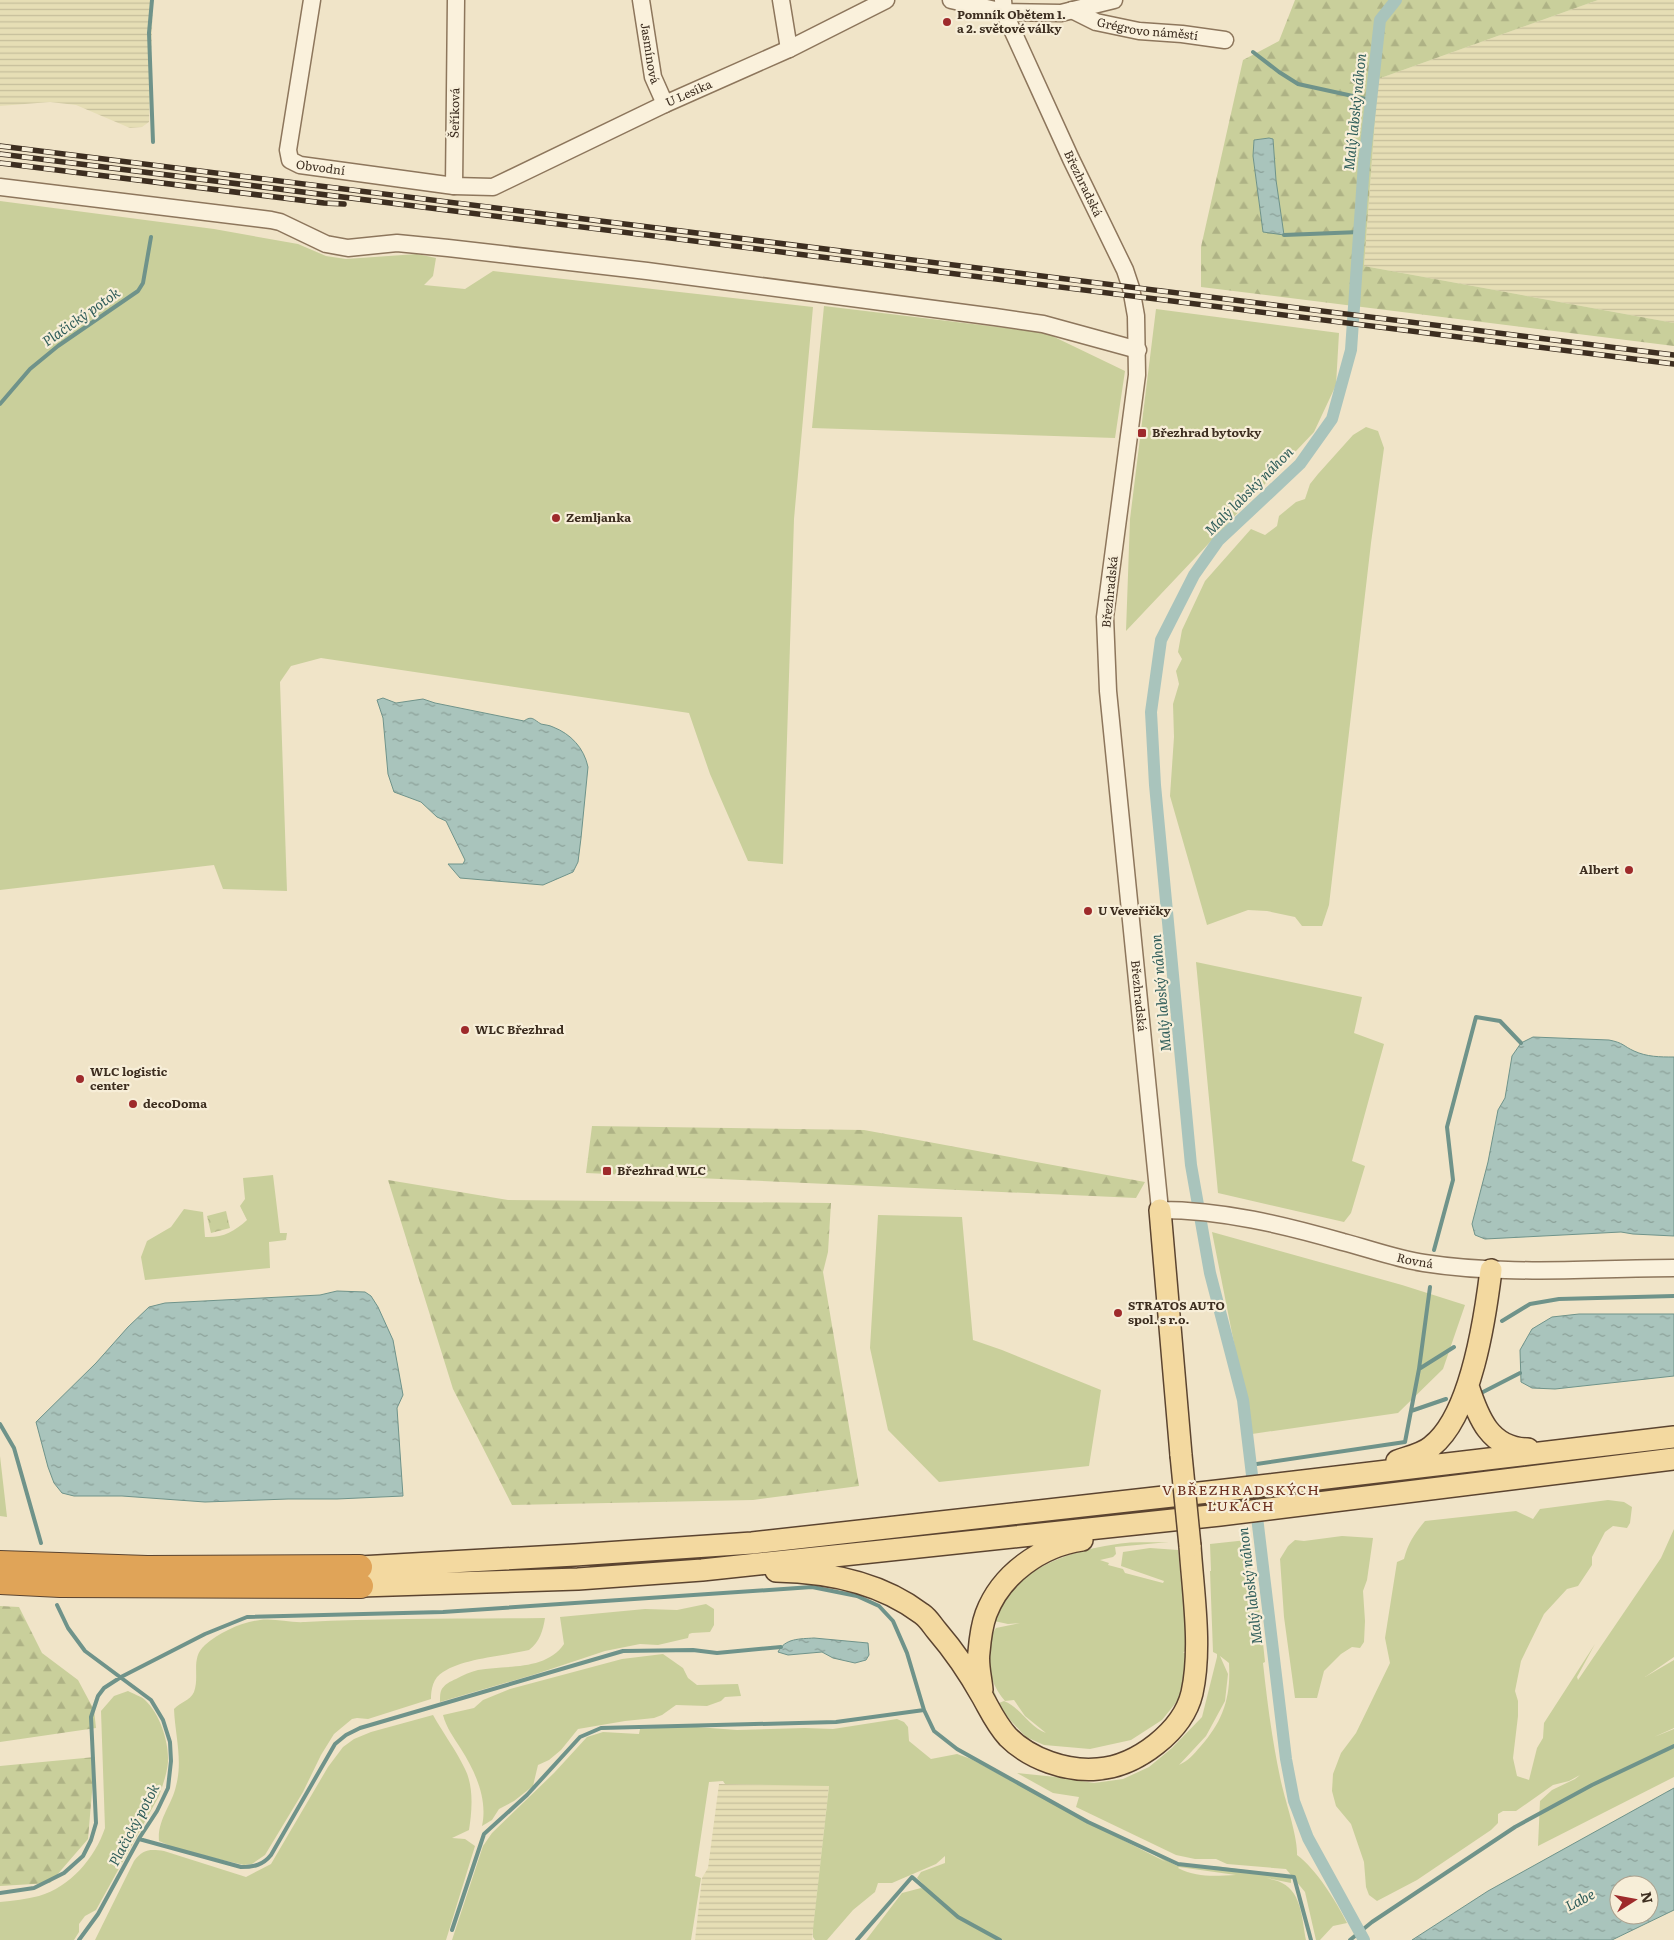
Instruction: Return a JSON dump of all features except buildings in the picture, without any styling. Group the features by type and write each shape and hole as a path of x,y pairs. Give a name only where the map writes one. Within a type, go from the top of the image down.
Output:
{"highway":[{"path":"0,1563 360,1577"},
{"path":"0,1582 60,1585 360,1577"}],"main road":[{"path":"702,1570 730,1574 778,1571 820,1575 854,1580 891,1594 923,1615 958,1655 993,1719 1008,1737 1028,1752 1054,1763 1076,1768 1098,1769 1121,1764 1155,1746 1174,1728 1184,1714 1192,1694 1196,1671 1190,1546 1160,1210"},
{"path":"1340,1476 1390,1464 1429,1449 1441,1438 1470,1390 1490,1270"},
{"path":"1470,1390 1481,1419 1490,1433 1508,1447 1542,1449 1605,1445"},
{"path":"360,1577 549,1557 752,1543 1674,1437"},
{"path":"360,1577 578,1579 702,1570 1220,1515 1674,1459"},
{"path":"983,1698 978,1654 986,1614 997,1594 1012,1575 1034,1556 1067,1542 1172,1526 1220,1515"}],"street":[{"name":"Obvodní","path":"312,0 288,150 290,160 300,165 454,186"},
{"name":"Šeříková","path":"454,186 456,0"},
{"name":"Jasmínová","path":"641,0 653,77 665,104"},
{"path":"781,0 789,49"},
{"name":"U Lesíka","path":"454,186 493,187 665,104 789,49 886,0"},
{"path":"951,0 1004,6"},
{"name":"Grégrovo náměstí","path":"1004,6 1061,13 1114,0"},
{"name":"Březhradská","path":"1004,6 1071,160 1125,270 1133,296 1138,350 1137,375 1105,617 1108,691 1160,1210"},
{"name":"Grégrovo náměstí","path":"1072,10 1096,22 1139,31 1182,34 1224,40"},
{"path":"0,187 271,220 280,222 326,244 348,248 397,243 448,248 647,271 995,316 1043,324 1138,350"},
{"name":"Rovná","path":"1160,1210 1211,1213 1293,1228 1422,1263 1490,1270 1674,1268"}],"shaded area":[{"path":"0,0 153,0 149,122 142,127 130,128 76,105 50,102 0,106"},
{"path":"1598,0 1674,0 1674,323 1364,266 1378,79"},
{"path":"719,1784 829,1785 812,1940 695,1940 702,1878 708,1868"}],"green space":[{"path":"1295,0 1598,0 1378,79 1364,266 1674,323 1674,346 1201,287 1201,247 1243,60 1279,41","holes":["1273,139 1275,180 1263,232 1253,156 1254,140"]},
{"path":"0,201 214,229 298,244 326,256 346,259 417,254 436,258 433,276 424,285 465,289 493,271 813,307 794,519 783,864 748,861 710,774 689,713 321,658 291,666 280,682 287,891 223,889 214,865 0,890"},
{"path":"824,306 1046,333 1125,371 1115,438 812,428"},
{"path":"1156,309 1339,333 1336,385 1314,432 1126,631 1130,519"},
{"path":"1366,427 1378,431 1384,448 1371,543 1329,905 1322,926 1302,926 1295,917 1267,911 1248,910 1207,925 1170,796 1174,737 1173,704 1179,684 1176,671 1182,659 1178,652 1182,630 1205,581 1251,529 1265,535 1277,526 1279,516 1296,502 1305,499 1310,484 1318,474 1353,435"},
{"path":"1196,962 1362,997 1354,1033 1384,1044 1352,1161 1365,1166 1351,1213 1344,1222 1218,1193"},
{"path":"592,1126 864,1130 1145,1182 1136,1198 586,1173"},
{"path":"273,1175 280,1233 287,1233 286,1240 269,1242 270,1268 145,1280 141,1257 147,1241 171,1227 184,1209 203,1212 205,1237 227,1233 247,1220 240,1206 245,1199 243,1178"},
{"path":"388,1180 508,1200 831,1203 828,1252 823,1272 859,1486 753,1500 512,1505 453,1389"},
{"path":"226,1211 230,1228 211,1233 207,1216"},
{"path":"878,1215 962,1217 973,1340 1101,1390 1089,1466 939,1482 888,1430 870,1348"},
{"path":"1212,1232 1402,1285 1465,1305 1443,1369 1398,1413 1252,1434"},
{"path":"0,1456 7,1517 0,1516"},
{"path":"1608,1500 1624,1502 1632,1507 1630,1523 1627,1528 1613,1526 1605,1532 1592,1557 1592,1565 1578,1586 1567,1589 1544,1614 1521,1661 1515,1691 1518,1701 1518,1716 1513,1758 1517,1776 1529,1780 1537,1748 1543,1738 1544,1723 1595,1644 1577,1677 1578,1680 1661,1558 1674,1529 1674,1657 1645,1677 1674,1660 1674,1728 1654,1737 1674,1729 1674,1777 1538,1846 1540,1801 1552,1790 1575,1779 1580,1775 1569,1781 1553,1785 1516,1811 1503,1811 1498,1814 1498,1823 1491,1830 1417,1880 1377,1901 1369,1895 1366,1887 1364,1862 1351,1824 1336,1806 1332,1791 1333,1774 1341,1753 1356,1733 1390,1663 1385,1638 1397,1562 1404,1559 1412,1538 1425,1521 1516,1511 1533,1519 1540,1509"},
{"path":"1342,1536 1373,1538 1367,1580 1363,1591 1364,1642 1360,1648 1352,1647 1341,1654 1324,1671 1317,1698 1295,1698 1284,1617 1280,1559 1288,1546 1295,1540 1304,1541"},
{"path":"1247,1540 1253,1587 1259,1606 1265,1662 1263,1663 1272,1734 1297,1847 1297,1855 1311,1868 1325,1886 1347,1923 1333,1926 1320,1940 1316,1940 1305,1892 1286,1869 1227,1864 1216,1859 1195,1859 1176,1855 1076,1807 1079,1797 1053,1793 1017,1773 1094,1783 1123,1779 1149,1767 1172,1748 1202,1717 1217,1657 1217,1654 1213,1652 1210,1544","holes":["1220,1656 1229,1663 1229,1687 1227,1698 1220,1718 1215,1728 1198,1750 1179,1765 1206,1736 1225,1701 1228,1674"]},
{"path":"1169,1542 1115,1547 1116,1554 1113,1557 1100,1560 1109,1563 1108,1565 1123,1569 1125,1573 1163,1583 1164,1581 1121,1566 1123,1552 1150,1548 1178,1550 1187,1640 1186,1650 1183,1653 1188,1653 1182,1695 1162,1720 1131,1740 1090,1749 1044,1745 1026,1737 995,1702 989,1678 999,1703 1004,1701 1010,1704 1046,1733 1025,1716 1014,1700 1005,1701 994,1685 988,1665 991,1636 996,1628 1020,1623 1008,1624 994,1621 1001,1604 1011,1590 1040,1568 1057,1559 1075,1553 1118,1544"},
{"path":"706,1604 714,1609 714,1625 710,1632 692,1633 689,1634 688,1638 658,1645 640,1644 605,1651 536,1674 440,1702 443,1687 467,1674 478,1670 536,1663 556,1653 564,1644 560,1617 645,1609 677,1610"},
{"path":"0,1606 19,1607 42,1653 78,1680 94,1710 96,1728 0,1742"},
{"path":"545,1618 538,1640 529,1650 473,1660 452,1667 440,1674 435,1681 431,1699 368,1719 352,1719 334,1734 321,1755 303,1792 265,1855 252,1864 244,1865 179,1850 159,1841 162,1819 174,1793 178,1776 179,1757 174,1709 194,1692 200,1650 224,1632 245,1623 265,1620 299,1622"},
{"path":"663,1654 683,1668 688,1678 697,1685 738,1684 741,1696 725,1697 721,1701 707,1706 676,1705 654,1718 578,1729 561,1750 549,1760 538,1765 533,1786 514,1801 499,1809 492,1820 482,1826 483,1806 479,1786 443,1715 474,1708 483,1700 510,1689 622,1659"},
{"path":"128,1691 143,1699 150,1706 159,1720 165,1737 168,1762 159,1796 96,1910 85,1916 79,1924 79,1932 74,1940 0,1940 0,1902 39,1896 61,1886 80,1870 101,1839 105,1828 101,1711 114,1696"},
{"path":"433,1715 461,1762 470,1783 471,1807 469,1830 452,1838 465,1839 475,1846 446,1940 95,1940 134,1861 144,1852 151,1850 164,1851 246,1877 271,1864 328,1767 343,1747 354,1739 371,1732"},
{"path":"897,1719 904,1722 908,1727 909,1741 931,1759 957,1754 971,1759 1166,1862 1142,1847 1177,1866 1215,1866 1291,1876 1291,1883 1267,1878 1282,1883 1294,1893 1300,1908 1306,1940 866,1940 902,1893 921,1888 932,1893 917,1878 921,1872 945,1863 945,1856 936,1864 892,1883 878,1883 875,1892 853,1910 827,1940 815,1940 813,1929 829,1786 725,1784 723,1781 709,1782 695,1876 701,1878 691,1940 452,1940 483,1846 492,1833 554,1773 587,1737 603,1732 639,1734 640,1729 683,1726 737,1730 833,1729","holes":["1179,1867 1236,1875 1200,1875 1185,1871"]},
{"path":"95,1757 88,1839 50,1883 0,1886 0,1766"}],"water":[{"path":"1273,139 1276,180 1284,235 1263,232 1253,156 1254,140"},
{"path":"383,698 396,703 423,699 524,721 531,718 541,724 560,730 576,742 588,767 578,862 573,872 543,885 460,878 448,864 463,864 465,860 446,821 437,817 421,802 394,792 388,774 383,718 377,700"},
{"path":"1533,1037 1609,1040 1621,1043 1634,1051 1644,1054 1674,1057 1674,1236 1621,1232 1485,1239 1475,1235 1472,1224 1488,1162 1498,1110 1505,1098 1512,1056 1521,1043"},
{"path":"337,1291 365,1292 371,1296 393,1340 403,1395 397,1408 403,1496 205,1502 122,1496 74,1496 62,1493 54,1483 36,1422 149,1307 165,1303 320,1295"},
{"path":"1579,1314 1674,1314 1674,1376 1555,1389 1532,1388 1521,1382 1520,1350 1532,1329 1552,1317"},
{"path":"814,1638 868,1643 869,1655 866,1660 855,1663 833,1658 822,1652 788,1655 778,1652 781,1647 789,1642 798,1639"},
{"name":"Labe","path":"1674,1788 1674,1910 1659,1917 1659,1875 1609,1875 1609,1925 1643,1925 1612,1940 1412,1940 1488,1891"}],"waterway":[{"name":"Plačický potok","path":"152,0 149,33 153,142"},
{"name":"Malý labský náhon","path":"1364,1940 1308,1838 1294,1801 1286,1759 1243,1400 1210,1273 1191,1165 1155,785 1151,712 1161,640 1194,575 1218,541 1300,464 1332,419 1351,350 1364,163 1380,20 1396,0"},
{"path":"1253,52 1298,84 1371,100"},
{"path":"1284,235 1360,232"},
{"name":"Plačický potok","path":"0,404 30,369 58,346 138,291 143,283 151,237"},
{"path":"1434,1250 1453,1180 1447,1127 1476,1017 1500,1021 1521,1043"},
{"path":"1419,1369 1430,1287"},
{"path":"1502,1321 1530,1304 1559,1299 1674,1296"},
{"path":"1250,1465 1405,1442 1419,1369 1454,1347"},
{"path":"1483,1392 1520,1373"},
{"path":"1411,1411 1446,1399"},
{"name":"Plačický potok","path":"0,1424 14,1448 41,1543"},
{"path":"0,1893 34,1888 64,1873 83,1856 91,1840 96,1823 91,1717 98,1696 104,1688 121,1677 205,1634 247,1617 443,1612 812,1587 857,1596 879,1606 893,1621 907,1653 924,1710 934,1731 957,1749 1088,1822 1178,1864 1294,1877 1311,1940"},
{"name":"Plačický potok","path":"57,1605 68,1628 85,1651 151,1700 163,1720 170,1742 171,1761 168,1788 157,1811 140,1837 98,1914 79,1940"},
{"path":"139,1839 241,1867 258,1865 271,1855 335,1744 346,1735 360,1728 623,1651 693,1650 717,1653 781,1647"},
{"path":"452,1930 484,1834 527,1795 580,1737 601,1728 836,1722 924,1710"},
{"path":"1350,1940 1372,1922 1515,1827 1592,1785 1674,1746"},
{"path":"857,1940 912,1877 958,1917 1000,1940"}],"railway":[{"path":"0,146 1674,355"},
{"path":"0,154 1674,364"},
{"path":"0,163 344,204"}],"place":[{"name":"Pomník Obětem 1. a 2. světové války","path":"947,22"},
{"name":"Březhrad bytovky","path":"1142,433"},
{"name":"Zemljanka","path":"556,518"},
{"name":"Albert","path":"1629,870"},
{"name":"U Veveřičky","path":"1088,911"},
{"name":"WLC Březhrad","path":"465,1030"},
{"name":"WLC logistic center","path":"80,1079"},
{"name":"decoDoma","path":"133,1104"},
{"name":"Březhrad WLC","path":"607,1171"},
{"name":"STRATOS AUTO spol. s r.o.","path":"1118,1313"}],"district":[{"name":"V BŘEZHRADSKÝCH LUKÁCH","path":"1241,1498"}]}
